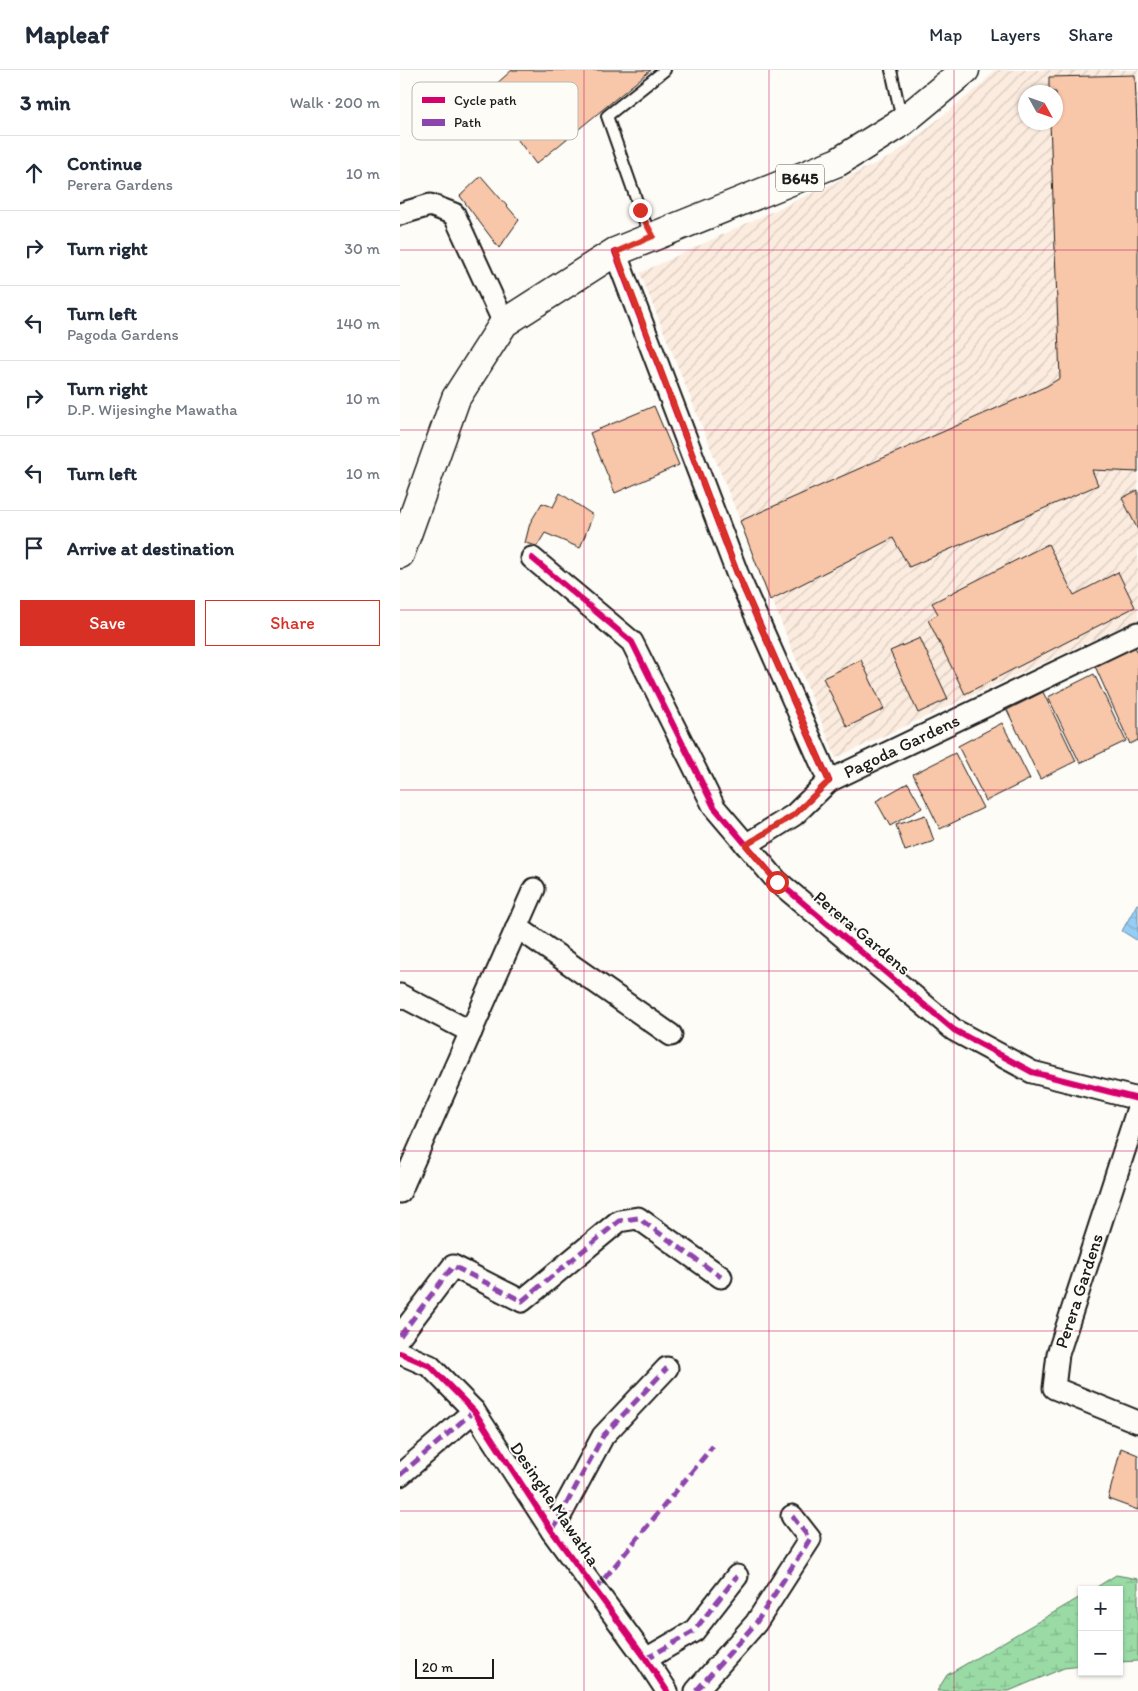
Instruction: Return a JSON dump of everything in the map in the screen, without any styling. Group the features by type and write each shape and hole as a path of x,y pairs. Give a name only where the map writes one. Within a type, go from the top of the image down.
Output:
{"main road":[{"name":"B645","path":"400,554 456,398 504,323 616,252 838,162 902,122 965,70"}],"street":[{"path":"400,214 430,205 454,214 504,323"},
{"name":"Pagoda Gardens","path":"616,252 737,573 829,781 1138,633"},
{"name":"Perera Gardens","path":"532,558 632,642 714,807 777,882 954,1030 1032,1072 1138,1099"},
{"path":"746,845 794,815 829,781"},
{"path":"400,1192 534,889"},
{"path":"517,927 671,1035"},
{"path":"400,995 471,1032"},
{"name":"Perera Gardens","path":"1138,1108 1058,1354 1054,1388 1138,1422"},
{"path":"400,1336 453,1266 522,1301 619,1221 638,1218 721,1277"},
{"name":"Desinghe Mawatha","path":"400,1353 430,1366 474,1411 552,1530 646,1659 667,1691"},
{"path":"552,1530 604,1436 667,1368"},
{"path":"400,1475 474,1411"},
{"path":"696,1691 756,1623 810,1539 792,1516"},
{"path":"646,1659 694,1631 737,1576"}],"lane":[{"path":"653,236 639,210 607,116 666,70"},
{"path":"891,70 902,122"}],"shaded area":[{"path":"995,70 1138,70 1138,619 836,758 640,273 894,155 981,85"}],"green space":[{"path":"1116,1575 1138,1579 1138,1661 1123,1662 1123,1586 1098,1586"},
{"path":"1078,1598 1078,1666 1064,1668 1009,1691 937,1691 947,1675"}],"water":[{"path":"1138,904 1138,941 1122,931"}],"building":[{"path":"512,70 651,70 578,130 578,82 499,82"},
{"path":"1135,75 1138,152 1138,472 1092,470 1098,485 909,567 893,538 770,600 740,521 1047,386 1060,378 1050,130 1063,130 1063,85 1049,85 1049,77"},
{"path":"518,140 565,140 536,164"},
{"path":"481,176 519,220 499,248 460,196"},
{"path":"654,406 679,465 615,493 590,433"},
{"path":"1138,490 1138,530 1122,498"},
{"path":"560,493 593,515 580,548 545,533 537,546 525,543 530,523 542,503 553,507"},
{"path":"1048,544 1074,595 1118,572 1135,607 965,694 928,620 938,614 932,603"},
{"path":"920,638 948,699 918,713 890,651"},
{"path":"1134,645 1138,653 1138,740 1130,744 1094,664"},
{"path":"861,660 884,709 847,727 823,678"},
{"path":"1094,674 1126,741 1080,763 1048,697"},
{"path":"1043,692 1076,761 1040,779 1007,710"},
{"path":"1002,723 1030,779 986,801 958,746"},
{"path":"955,753 983,808 940,829 913,774"},
{"path":"908,783 922,808 890,826 876,801"},
{"path":"925,815 934,841 905,851 896,825"},
{"path":"1121,1448 1138,1455 1138,1510 1108,1499"}],"marked path":[{"path":"746,845 794,815 829,781"},
{"path":"400,1336 453,1266 522,1301 619,1221 638,1218 721,1277"},
{"path":"552,1531 603,1436 667,1368"},
{"path":"400,1475 474,1411"},
{"path":"595,1590 713,1446"},
{"path":"696,1691 756,1623 810,1539 792,1516"},
{"path":"646,1659 694,1631 737,1576"}],"cycle path":[{"path":"615,252 737,573 829,781"},
{"path":"532,558 632,642 714,807 777,881 954,1030 1032,1072 1138,1099"},
{"path":"400,1353 430,1366 474,1411 552,1531 646,1659 667,1691"}],"route":[{"path":"640,210 653,236 616,252 737,573 829,781 794,815 746,845 777,882"}]}
